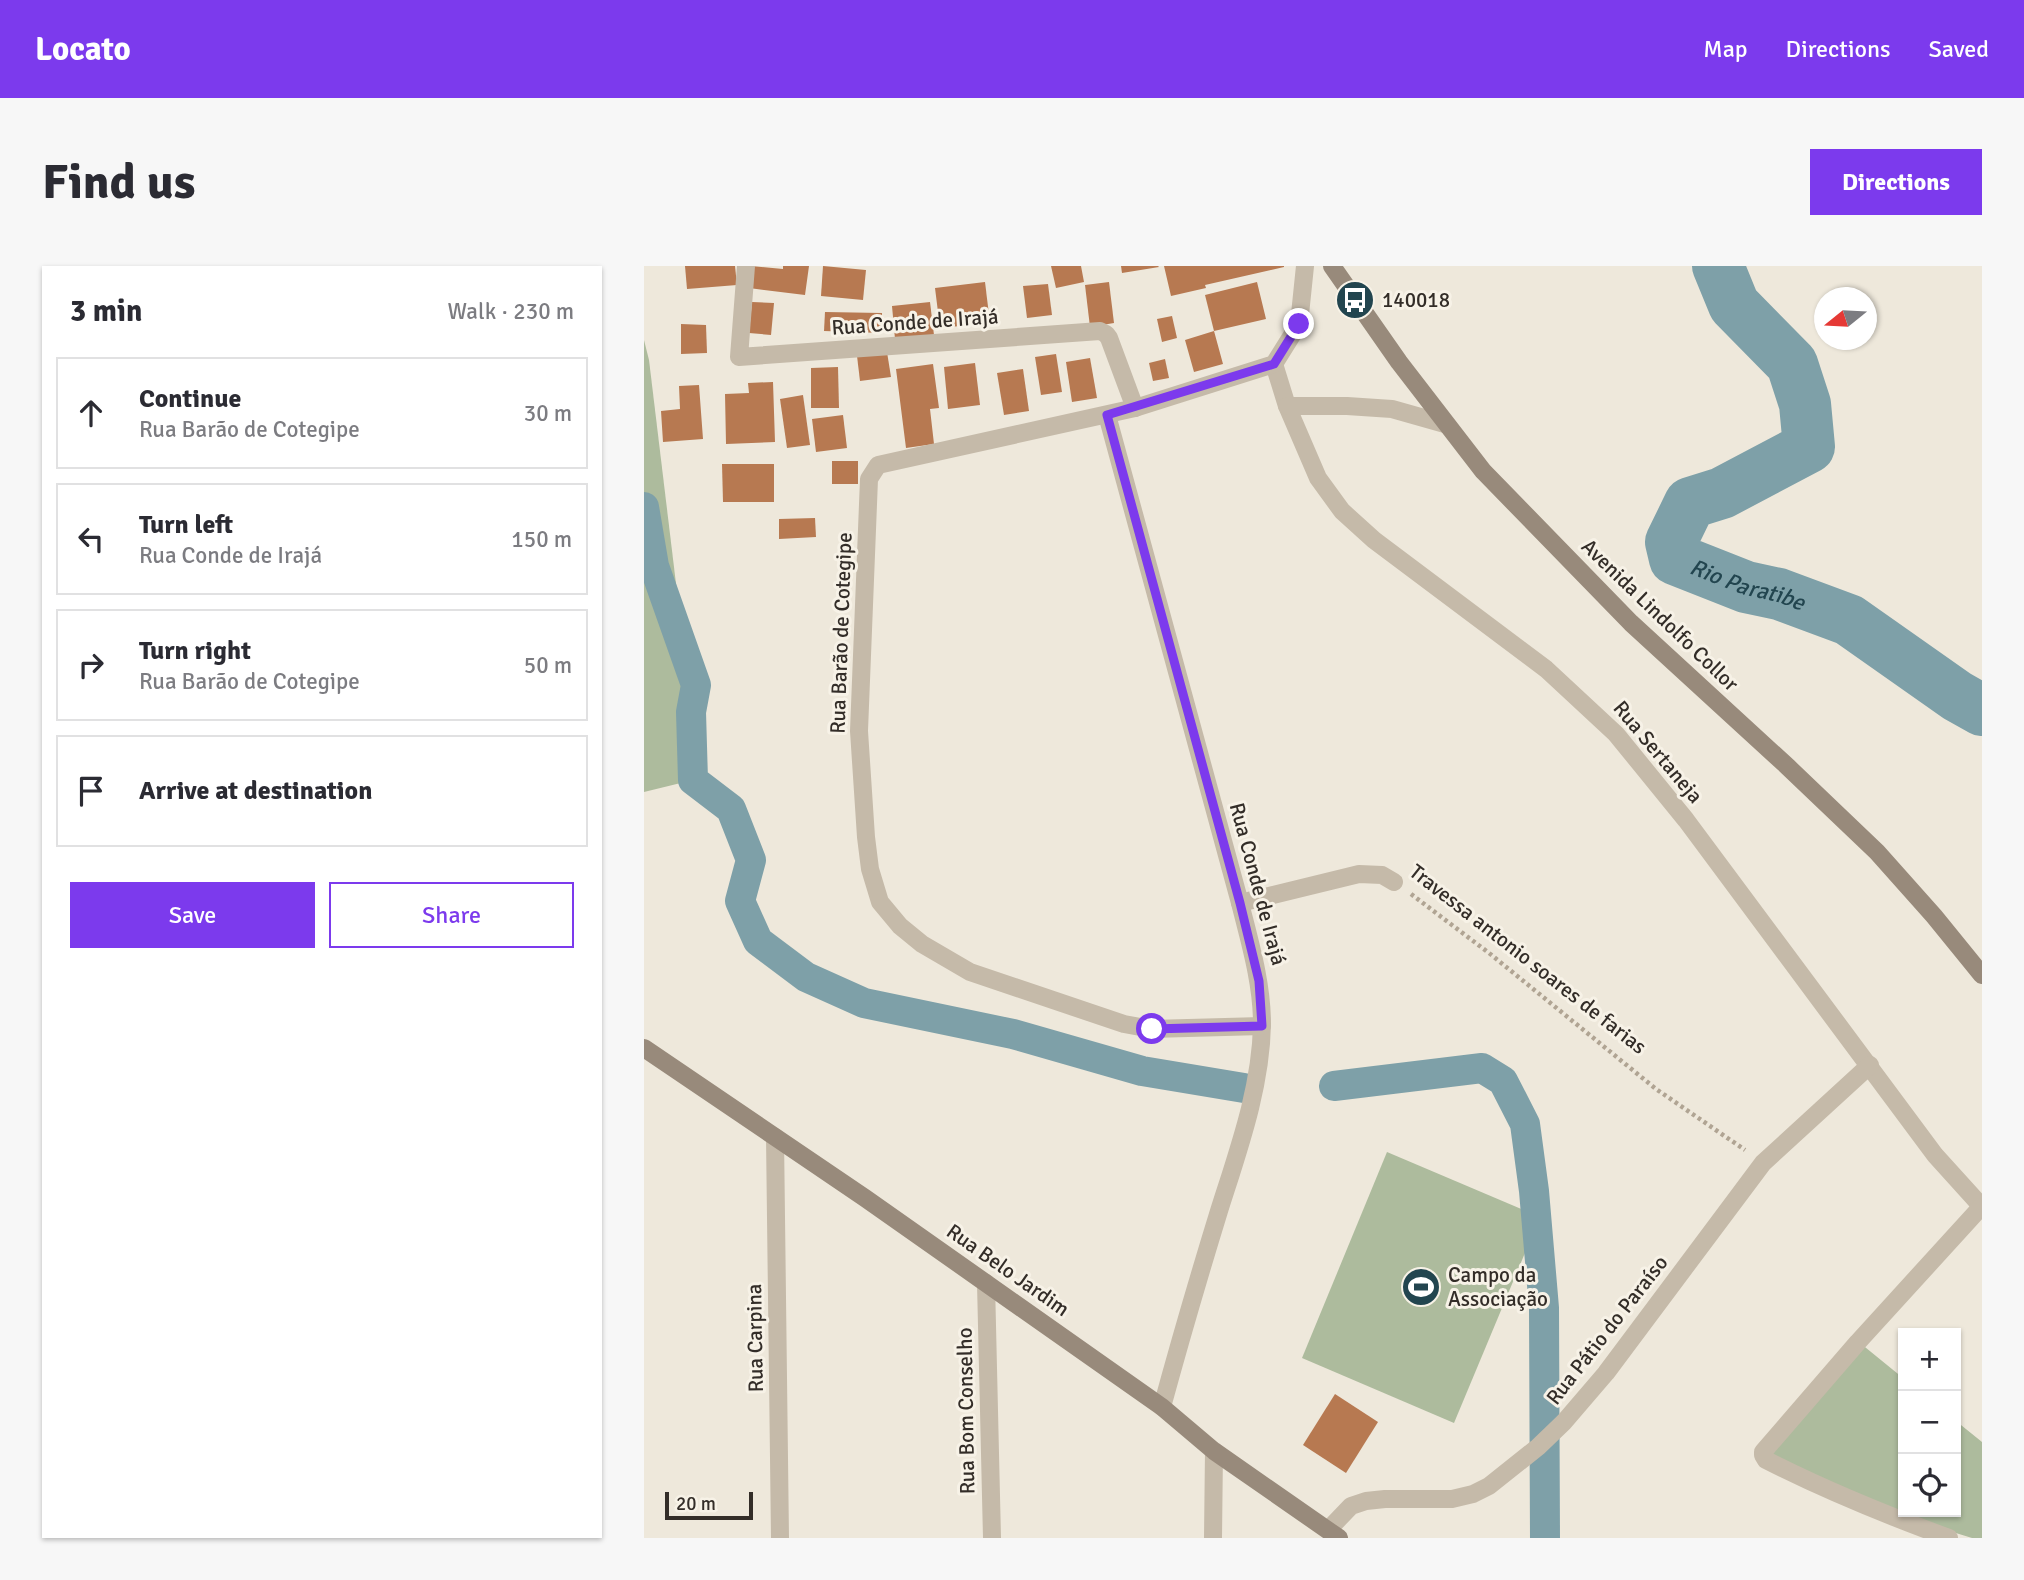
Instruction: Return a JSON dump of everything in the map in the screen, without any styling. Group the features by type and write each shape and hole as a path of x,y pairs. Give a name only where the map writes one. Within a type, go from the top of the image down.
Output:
{"main road":[{"name":"Avenida Lindolfo Collor","path":"1332,266 1399,362 1483,471 1631,623 1877,852 1982,975"},
{"name":"Rua Belo Jardim","path":"644,1048 986,1283 1162,1407 1214,1451 1334,1534"}],"street":[{"name":"Rua Conde de Irajá","path":"746,266 740,357 1100,331 1108,338 1135,408"},
{"path":"1274,364 1299,324 1305,266"},
{"name":"Rua Barão de Cotegipe","path":"1262,1026 1152,1029 1133,1026 970,972 922,944 900,926 880,902 870,869 859,731 869,479 878,465 1135,408 1274,364"},
{"name":"Rua Sertaneja","path":"1274,364 1287,406 1318,478 1342,510 1374,540 1546,669 1616,734 1686,821 1935,1155 1982,1207"},
{"path":"1287,406 1392,409 1446,424"},
{"name":"Rua Conde de Irajá","path":"1107,415 1240,903 1259,981 1262,1026 1246,1124 1162,1407"},
{"name":"Travessa antonio soares de farias","path":"1240,903 1359,874 1382,875 1394,882"},
{"name":"Rua Pátio do Paraíso","path":"1334,1534 1352,1506 1366,1500 1452,1499 1474,1494 1489,1486 1538,1447 1564,1422 1606,1373 1763,1163 1870,1065"},
{"name":"Rua Carpina","path":"775,1137 780,1538"},
{"path":"1949,1538 1813,1484 1762,1457 1763,1452 1858,1342 1982,1207"},
{"name":"Rua Bom Conselho","path":"986,1283 992,1538"},
{"path":"1213,1538 1214,1451"}],"path":[{"name":"Travessa antonio soares de farias","path":"1394,882 1489,953 1656,1089 1763,1163"}],"green space":[{"path":"644,340 649,360 684,650 693,780 644,792"},
{"name":"Campo da Associação","path":"1387,1152 1540,1217 1454,1423 1302,1358"},
{"path":"1860,1343 1898,1374 1898,1515 1875,1508 1764,1457"},
{"path":"1961,1425 1982,1442 1982,1538 1972,1538 1904,1517 1961,1517"}],"building":[{"path":"685,266 735,266 737,285 687,289"},
{"path":"751,266 783,269 783,266 809,266 805,295 749,288"},
{"path":"823,266 866,270 863,300 821,296"},
{"path":"1051,266 1081,266 1084,282 1056,288"},
{"path":"1121,266 1158,266 1159,267 1122,273"},
{"path":"1164,266 1284,267 1205,285 1206,288 1171,296"},
{"path":"985,282 990,323 940,328 935,288"},
{"path":"1109,282 1114,323 1090,327 1085,285"},
{"path":"1257,282 1266,319 1214,331 1205,295"},
{"path":"1048,284 1052,315 1027,318 1023,286"},
{"path":"752,302 774,303 771,335 749,333"},
{"path":"930,302 934,335 895,339 892,306"},
{"path":"825,312 882,313 882,333 824,331"},
{"path":"1172,316 1177,338 1162,342 1157,319"},
{"path":"681,324 706,325 707,353 681,354"},
{"path":"1214,331 1223,364 1194,372 1185,340"},
{"path":"887,352 891,377 860,381 857,356"},
{"path":"1056,354 1062,392 1041,395 1035,357"},
{"path":"1090,358 1097,398 1072,402 1066,362"},
{"path":"1165,359 1169,378 1153,381 1149,363"},
{"path":"975,363 980,405 948,409 944,367"},
{"path":"933,364 939,408 930,409 934,444 906,448 896,369"},
{"path":"838,367 839,408 811,408 811,368"},
{"path":"1023,369 1029,411 1004,415 997,373"},
{"path":"773,382 775,442 726,444 725,394 749,393 748,383"},
{"path":"699,385 703,439 663,442 661,411 680,409 679,386"},
{"path":"803,395 810,445 787,448 780,399"},
{"path":"843,415 847,448 816,452 812,419"},
{"path":"832,461 858,461 858,484 832,484"},
{"path":"722,464 774,464 774,502 723,502"},
{"path":"815,518 816,537 779,539 779,519"},
{"path":"1335,1394 1378,1422 1346,1473 1303,1445"}],"waterway":[{"name":"Rio Paratibe","path":"1718,266 1734,305 1792,364 1805,404 1809,447 1722,493 1690,503 1671,542 1675,559 1746,587 1779,594 1849,620 1957,696 1982,710"},
{"path":"644,507 654,566 696,685 691,712 693,780 731,809 751,860 740,901 758,941 806,977 864,1003 1013,1034 1142,1071 1244,1088"},
{"path":"1334,1086 1482,1068 1503,1081 1525,1124 1544,1308 1545,1538"}],"place":[{"name":"140018","path":"1355,300"},
{"name":"Campo da Associação","path":"1421,1287"}],"route":[{"path":"1152,1029 1262,1026 1259,981 1107,415 1274,364 1299,324"}]}
